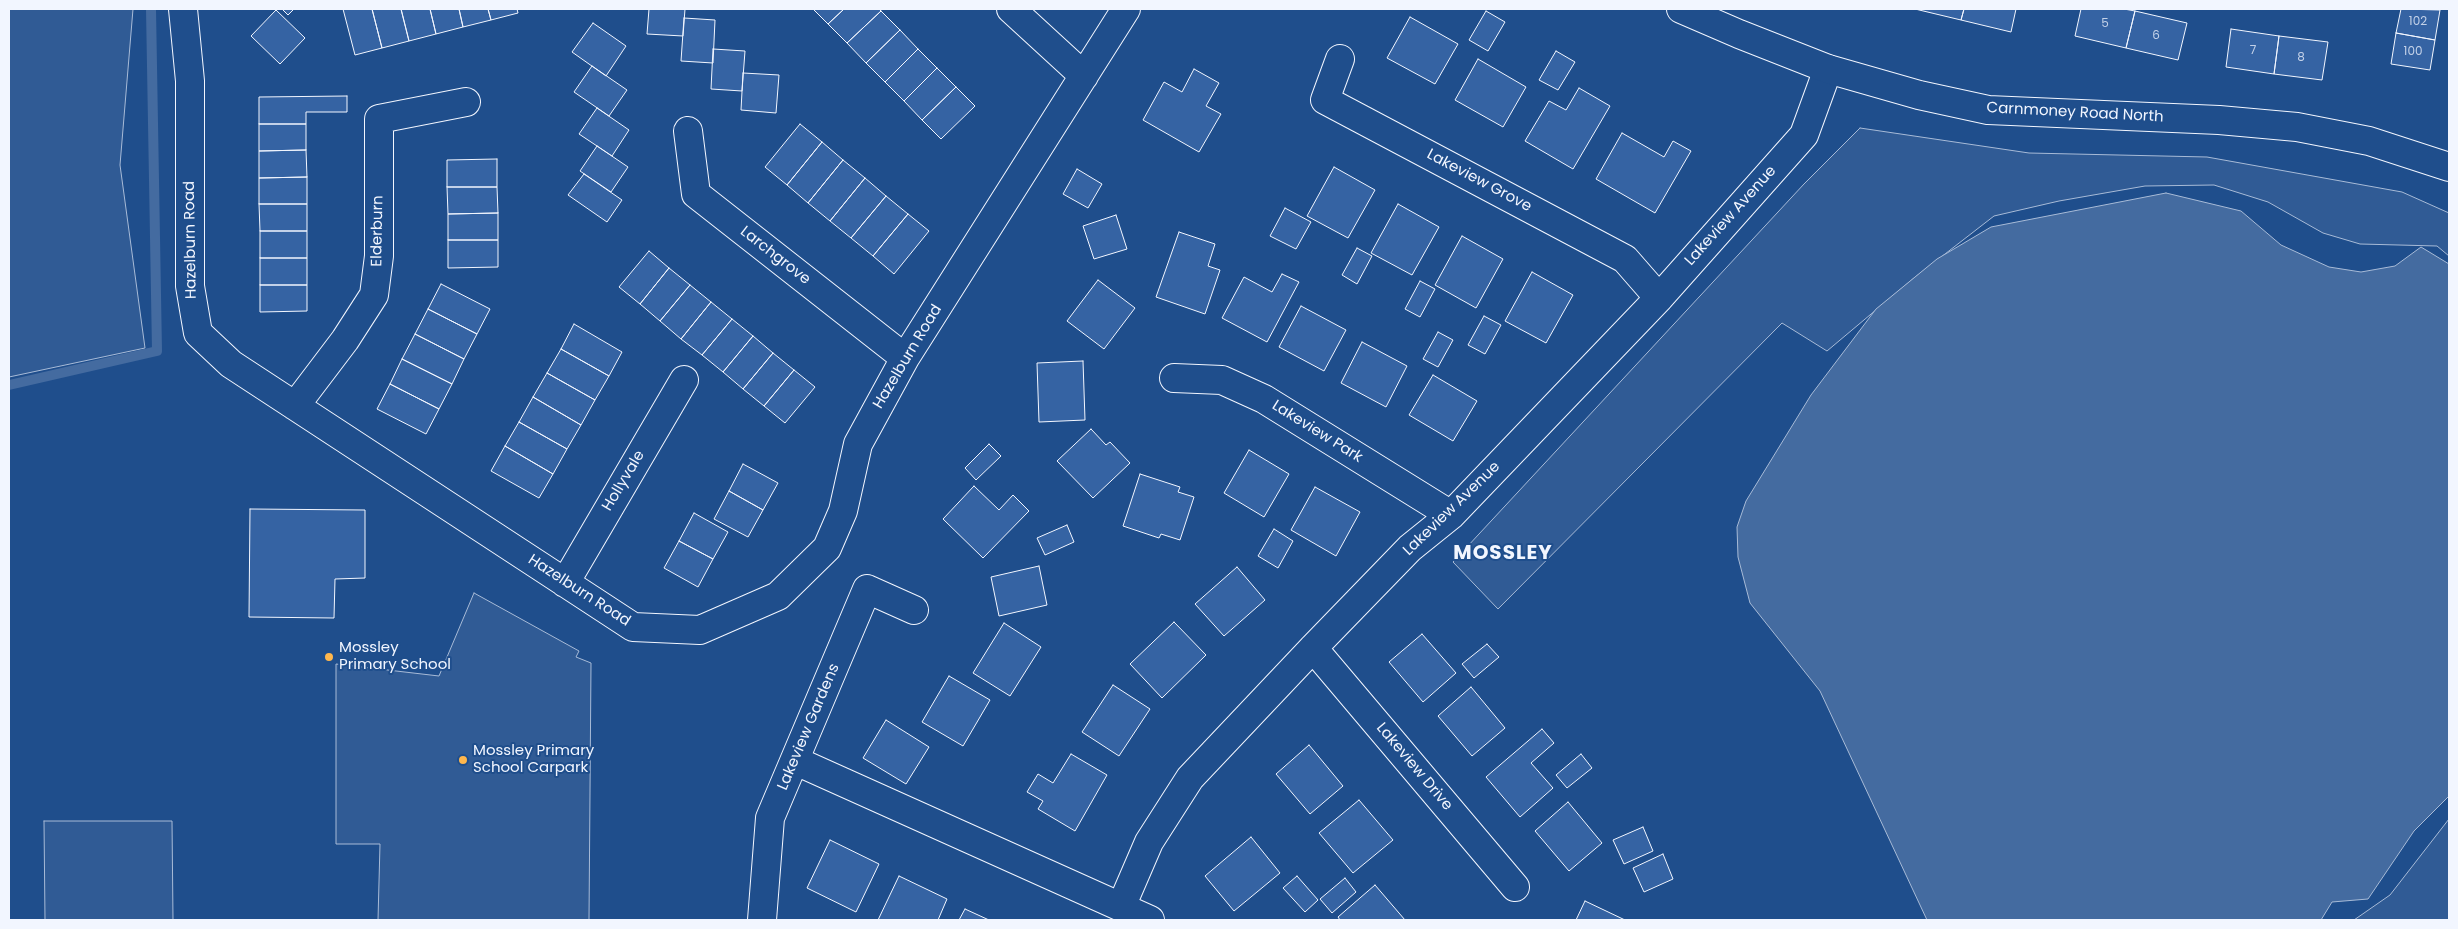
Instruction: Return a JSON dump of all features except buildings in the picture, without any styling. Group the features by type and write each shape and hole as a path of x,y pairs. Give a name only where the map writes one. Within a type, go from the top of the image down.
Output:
{"street":[{"name":"Hazelburn Road","path":"184,9 190,81 190,286 198,333 231,364 633,627 700,630 778,596 827,548 842,511 858,444 905,358 1126,9"},
{"path":"1011,9 1084,76"},
{"name":"Carnmoney Road North","path":"1681,9 1828,69 1919,96 1988,110 2219,120 2297,127 2369,141 2449,167"},
{"name":"Lakeview Grove","path":"1340,59 1325,100 1625,259 1659,298"},
{"name":"Lakeview Avenue","path":"1121,907 1149,842 1190,778 1410,548 1450,515 1659,298 1804,135 1828,69"},
{"name":"Elderburn","path":"295,406 345,340 374,295 379,256 379,119 466,102"},
{"name":"Larchgrove","path":"688,130 696,194 905,358"},
{"name":"Lakeview Park","path":"1174,378 1222,380 1264,399 1450,515"},
{"name":"Hollyvale","path":"565,582 684,380"},
{"name":"Lakeview Gardens","path":"762,920 770,818 796,761 867,589 914,610"},
{"name":"Lakeview Drive","path":"1313,648 1515,887"},
{"path":"796,761 1150,920"}],"shaded area":[{"path":"9,9 133,9 120,165 145,348 9,377"},
{"path":"1860,128 2029,153 2207,157 2402,192 2449,213 2449,256 2437,246 2360,244 2323,233 2268,202 2214,185 2145,186 2059,201 1994,216 1914,278 1827,351 1782,323 1498,609 1453,562 1804,184"},
{"path":"2166,193 2241,211 2281,245 2329,267 2361,272 2395,266 2421,247 2449,264 2449,796 2414,831 2368,899 2332,902 2321,920 1927,920 1820,691 1750,603 1738,557 1737,527 1746,501 1811,395 1876,309 1937,259 1991,227"},
{"name":"Mossley Primary School Carpark","path":"474,593 579,651 576,657 591,663 589,920 378,920 380,844 336,844 336,664 439,676"},
{"path":"2449,819 2449,920 2354,920 2390,895"},
{"path":"44,821 172,821 173,920 45,920"}],"waterway":[{"path":"9,385 157,351 151,9"}],"place":[{"name":"Mossley Primary School","path":"329,657"},
{"name":"Mossley Primary School Carpark","path":"463,760"}],"district":[{"name":"MOSSLEY","path":"1503,554"}]}
